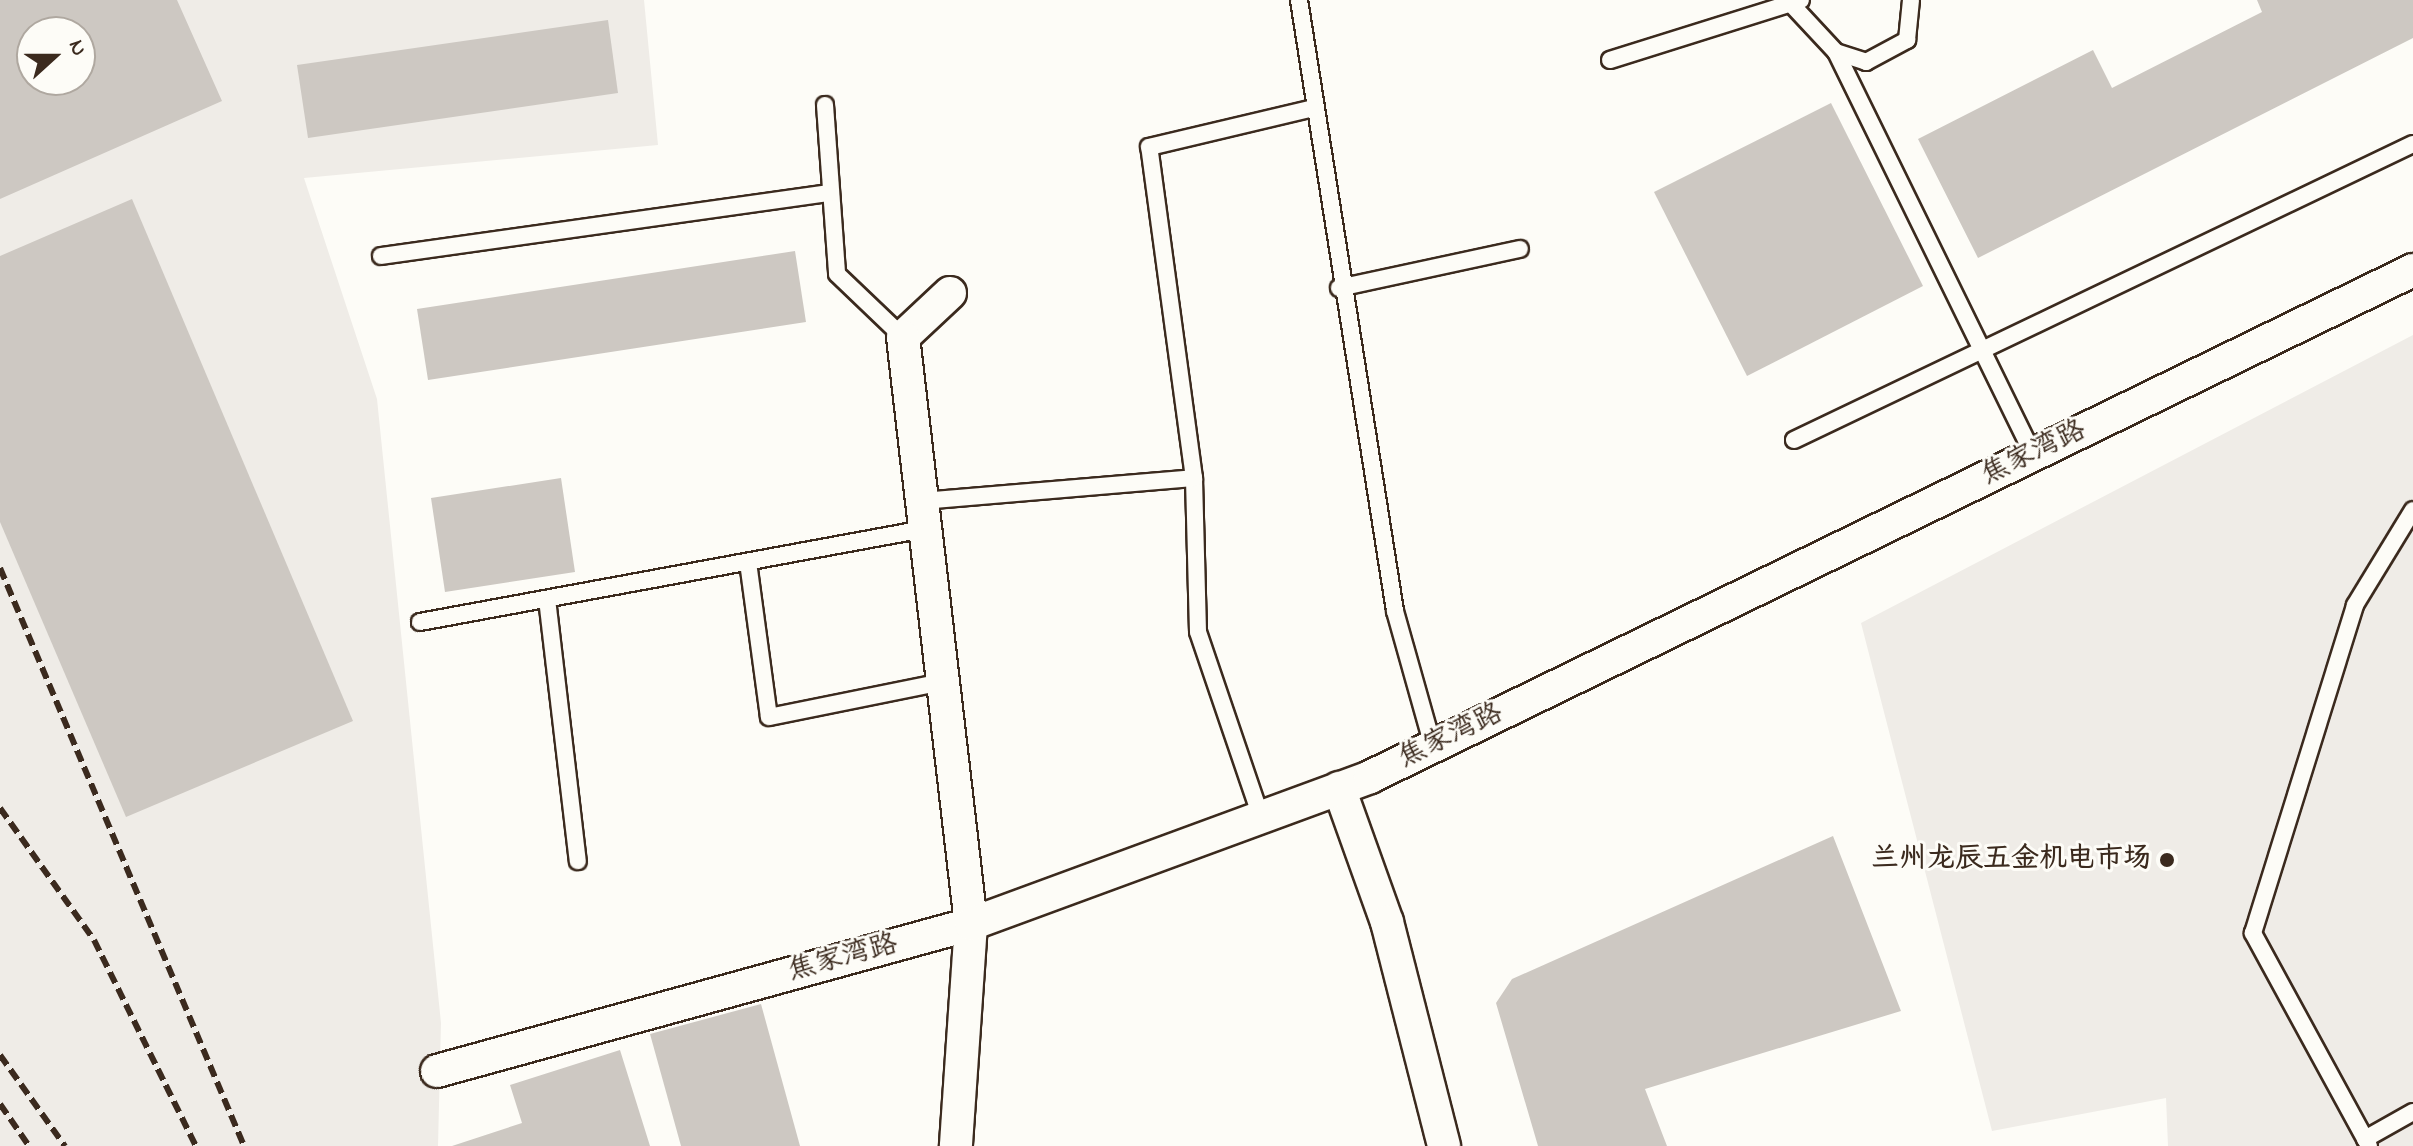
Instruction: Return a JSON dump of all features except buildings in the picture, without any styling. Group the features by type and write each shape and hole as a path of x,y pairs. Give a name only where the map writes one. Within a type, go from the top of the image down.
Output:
{"street":[{"name":"焦家湾路","path":"437,1071 971,924 1339,788 1433,746 2413,270"},
{"path":"950,293 903,337 971,924 956,1146"},
{"path":"1339,788 1387,922 1444,1146"}],"lane":[{"path":"1299,0 1339,288 1395,611 1433,746"},
{"path":"1836,52 1866,62 1896,52 1913,25 1911,0"},
{"path":"1610,60 1798,4 1836,52 1978,352 2033,454"},
{"path":"825,105 837,274 903,337"},
{"path":"1261,817 1198,632 1194,478 1149,147 1314,108"},
{"path":"1794,440 2413,144"},
{"path":"381,256 831,193"},
{"path":"1339,288 1520,249"},
{"path":"420,622 748,562 922,515 1194,478"},
{"path":"2413,510 2355,605 2253,933 2367,1142 2413,1112"},
{"path":"748,562 769,717 943,682"},
{"path":"547,599 578,861"}],"shaded area":[{"path":"0,0 644,0 658,145 304,178 377,399 441,1023 438,1146 0,1146"},
{"name":"兰州龙辰五金机电市场","path":"2413,335 2413,1146 2168,1146 2166,1098 1992,1131 1861,623"}],"railway":[{"path":"0,568 244,1146"},
{"path":"0,808 94,940 196,1146"},
{"path":"0,1055 65,1146"},
{"path":"0,1104 29,1146"}],"place":[{"name":"兰州龙辰五金机电市场","path":"2167,860"}]}
